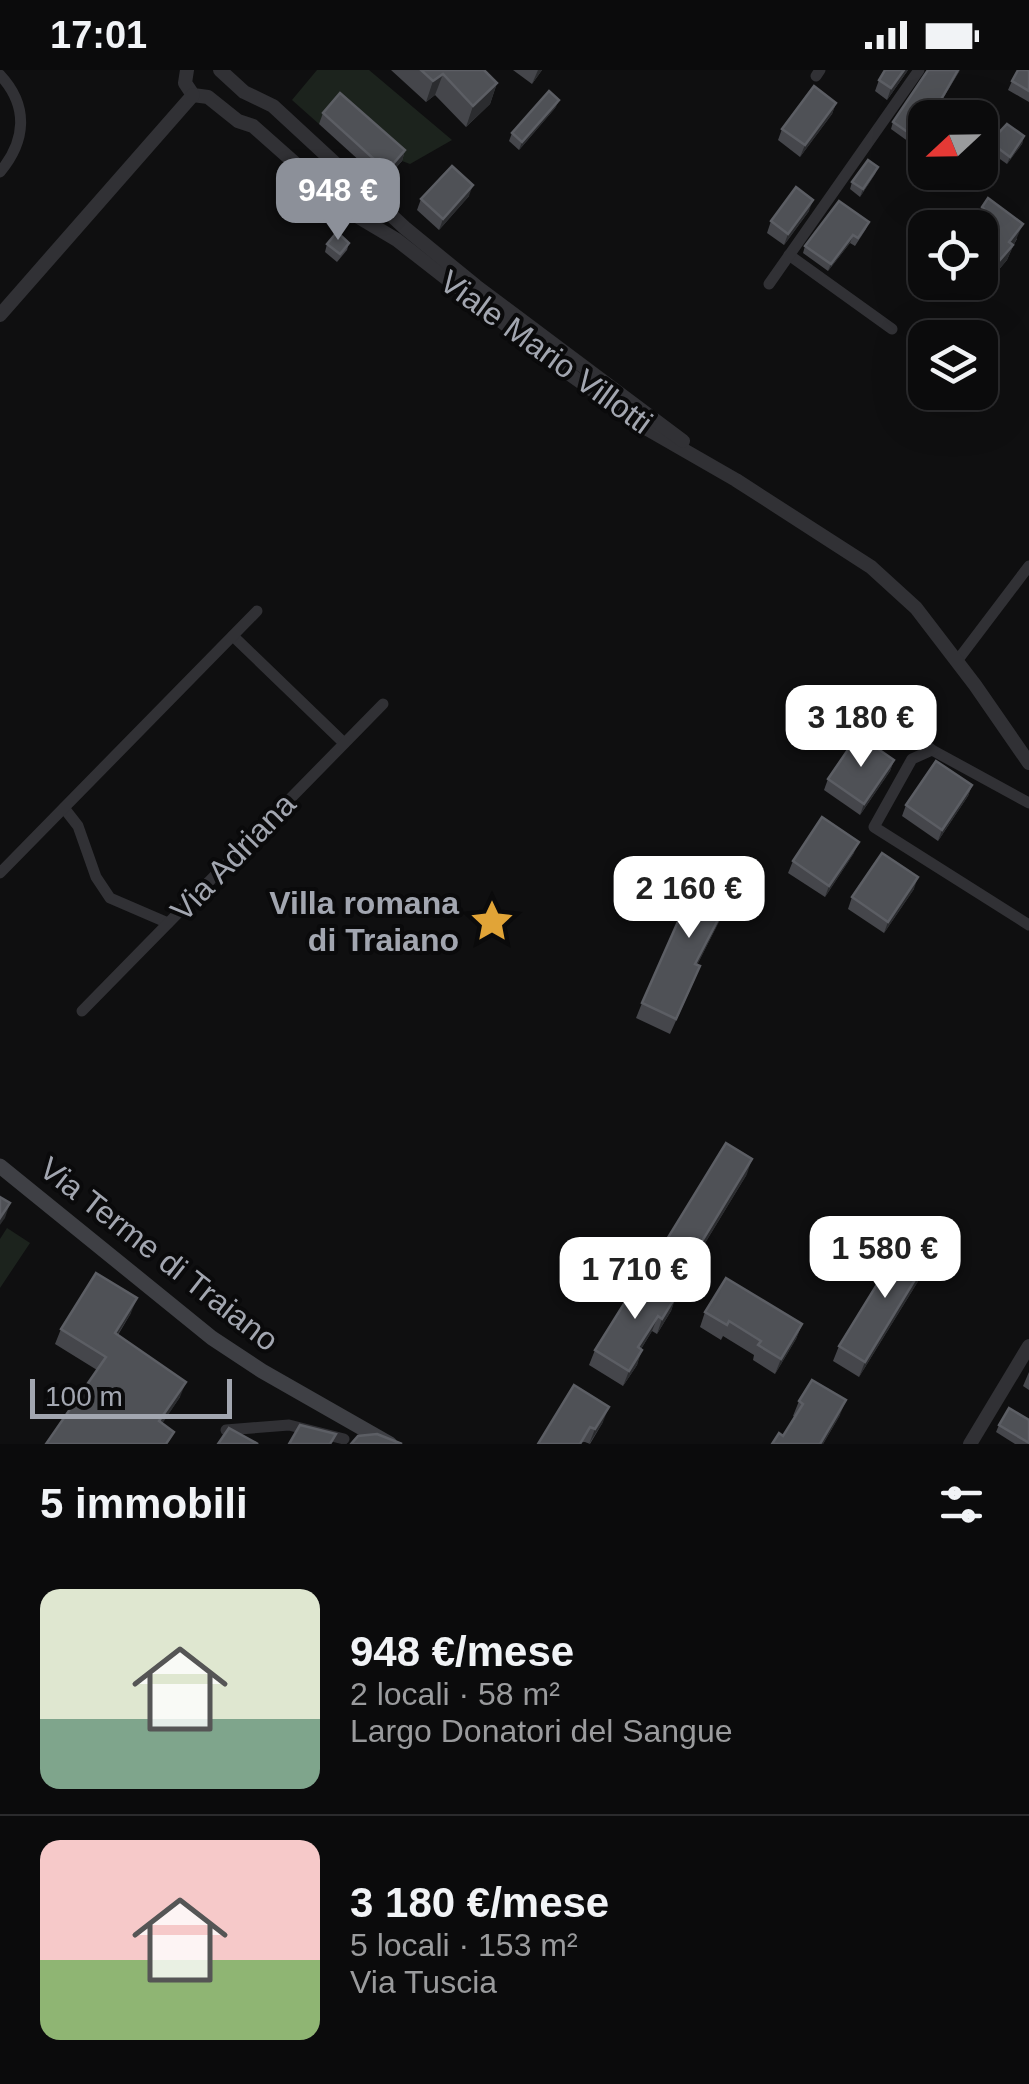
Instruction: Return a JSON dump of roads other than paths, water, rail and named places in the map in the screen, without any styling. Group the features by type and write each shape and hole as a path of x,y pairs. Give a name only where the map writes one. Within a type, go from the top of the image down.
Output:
{"main road":[{"name":"Via Terme di Traiano","path":"0,1166 212,1338 390,1444"}],"street":[{"path":"186,70 184,83 200,96"},
{"path":"0,315 200,96 221,86 220,70"},
{"name":"Viale Mario Villotti","path":"220,70 244,92 273,106 476,286 736,480"},
{"path":"768,284 919,70"},
{"path":"0,75 10,85 20,108 23,133 0,172"},
{"name":"Viale Mario Villotti","path":"200,96 238,122 254,126 359,217 397,240 590,389 649,430 872,567 916,608 1029,763"},
{"path":"359,217 376,201"},
{"path":"789,255 892,330"},
{"path":"957,661 1029,566"},
{"path":"0,873 257,611"},
{"path":"232,636 344,744"},
{"name":"Via Adriana","path":"82,1011 383,704"},
{"path":"875,707 932,750 1029,803"},
{"path":"932,750 912,759 874,827 1029,925"},
{"path":"64,808 78,826 96,877 110,898 168,923"},
{"path":"970,1444 1029,1346"},
{"path":"226,1430 289,1425 342,1441 355,1424"}],"place":[{"name":"Villa romana di Traiano","path":"492,921"}]}
